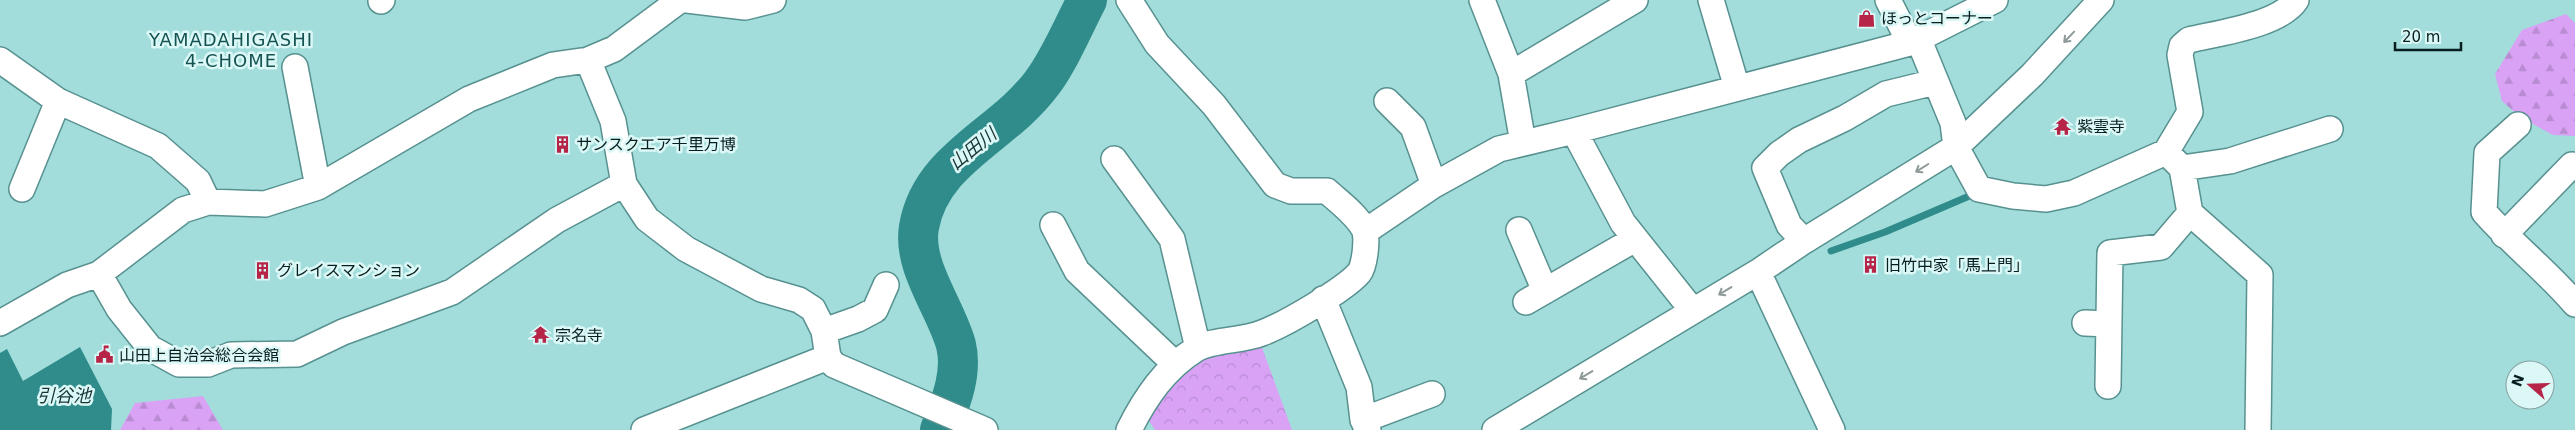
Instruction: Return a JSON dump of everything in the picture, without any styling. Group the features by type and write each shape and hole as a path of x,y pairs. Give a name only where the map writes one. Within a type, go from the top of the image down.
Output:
{"street":[{"path":"0,323 67,285 99,274 182,210 208,202 265,204 318,187 469,99 554,65 588,60 614,49 680,0"},
{"path":"687,0 745,8 773,0"},
{"path":"1128,430 1144,400 1175,364 1198,348 1262,333 1323,300 1359,273 1364,265 1366,231 1358,220 1327,191 1291,191 1275,185 1214,105 1157,44 1129,0"},
{"path":"1482,0 1511,74 1523,143"},
{"path":"1511,74 1635,0"},
{"path":"1711,0 1737,88"},
{"path":"1888,0 1914,40 1935,82 1953,123 1956,147 1979,190 2046,199 2074,194 2174,160 2230,161 2330,129"},
{"path":"1366,231 1434,185 1499,149 1574,131 1914,40 1995,0"},
{"path":"1495,430 1758,272 1804,241 1956,147 2032,75 2101,0"},
{"path":"2258,430 2260,275 2190,213 2174,160 2190,112 2180,55 2182,46 2189,40 2275,18 2296,0"},
{"path":"0,60 58,101 158,146 198,181 208,202"},
{"path":"588,60 613,120 624,184 648,219 686,249 761,289 799,300 813,309 824,331 828,357 834,366 923,402 973,426"},
{"path":"295,67 318,187"},
{"path":"1804,241 1789,225 1765,168 1779,154 1799,140 1845,118 1886,94 1935,82"},
{"path":"22,189 58,101"},
{"path":"1387,101 1413,127 1434,185"},
{"path":"2518,125 2487,154 2484,212 2504,234 2557,282 2575,304"},
{"path":"1574,131 1624,223 1693,311"},
{"path":"2504,234 2572,165"},
{"path":"1126,166 1172,239 1169,262 1198,348"},
{"path":"99,274 119,309 150,348 179,364 208,364 231,356 297,354 343,332 452,292 557,220 624,184"},
{"path":"2108,386 2097,324 2110,253 2142,260 2161,247 2190,213"},
{"path":"1053,225 1077,271 1175,364"},
{"path":"1519,230 1535,297 1636,238"},
{"path":"1758,272 1832,430"},
{"path":"824,331 858,319 875,310 886,285"},
{"path":"1323,300 1359,387 1366,425 1432,394"},
{"path":"644,430 828,357"}],"green space":[{"path":"2566,14 2575,23 2575,136 2553,135 2520,117 2502,101 2495,74 2522,30"},
{"path":"1260,342 1292,430 1155,430 1144,413 1202,354"},
{"path":"203,396 223,430 120,430 135,403"}],"water":[{"name":"引谷池","path":"80,347 112,409 111,430 0,430 0,353 7,349 23,381"}],"waterway":[{"name":"山田川","path":"940,430 957,378 958,356 951,331 920,257 919,227 926,203 938,183 953,165 1026,102 1042,83 1060,54 1087,0"},
{"path":"1831,251 1885,232 1967,197"}],"place":[{"name":"ほっとコーナー","path":"1867,18"},
{"name":"紫雲寺","path":"2063,126"},
{"name":"サンスクエア千里万博","path":"562,144"},
{"name":"旧竹中家「馬上門」","path":"1871,265"},
{"name":"グレイスマンション","path":"263,270"},
{"name":"宗名寺","path":"541,335"},
{"name":"山田上自治会総合会館","path":"105,355"}],"district":[{"name":"YAMADAHIGASHI 4-CHOME","path":"231,50"}]}
